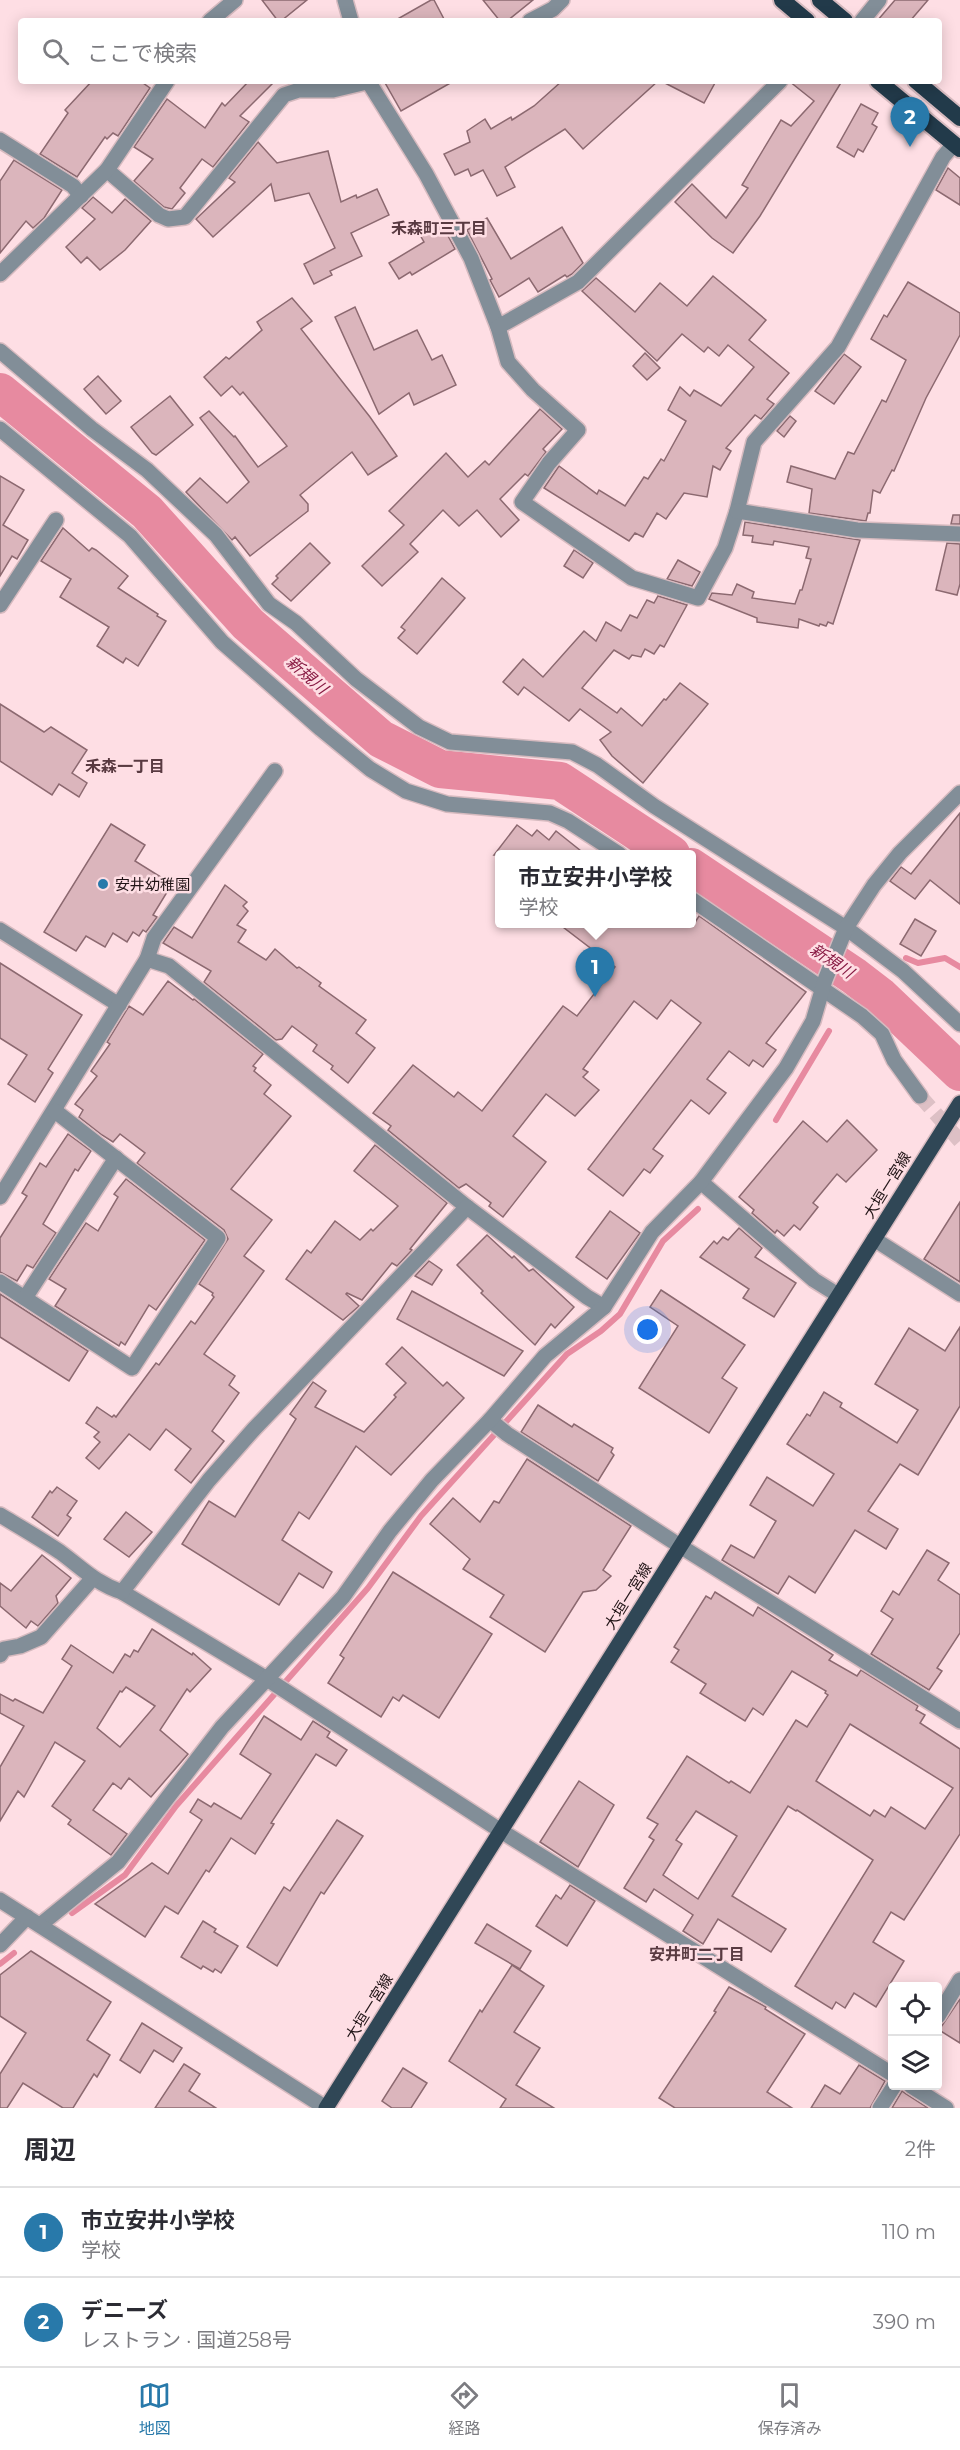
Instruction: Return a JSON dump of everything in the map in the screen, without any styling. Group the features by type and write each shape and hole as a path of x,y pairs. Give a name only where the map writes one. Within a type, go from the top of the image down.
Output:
{"highway":[{"path":"782,0 803,18"},
{"path":"820,0 841,18"},
{"path":"882,84 957,147"},
{"path":"920,84 960,118"}],"main road":[{"name":"大垣一宮線","path":"326,2108 960,1103"}],"street":[{"path":"214,18 235,0"},
{"path":"345,0 350,18"},
{"path":"536,18 553,9 562,0"},
{"path":"864,18 879,0"},
{"path":"0,274 107,170 165,84"},
{"path":"107,170 159,215 168,219 186,217 284,95 299,90 333,90 357,84"},
{"path":"371,84 426,174 471,258 498,327 508,362 533,390 578,430 549,463 522,502 632,578 698,598 725,548 737,511 754,442 838,347 943,157 957,147"},
{"path":"498,327 578,282 777,84"},
{"path":"0,140 73,186 81,196"},
{"path":"0,351 92,429 147,470 216,535 269,604 296,623 356,679 419,727 450,742 572,752 597,765 654,806 903,971 960,1024"},
{"path":"0,429 130,537 222,642 370,769 406,791 447,804 550,813 568,821 612,850"},
{"path":"737,511 857,530 960,534"},
{"path":"0,605 56,520"},
{"path":"0,1197 147,959 154,938 275,771"},
{"path":"0,1945 118,1862 222,1727 275,1685 343,1597 390,1531 432,1480 498,1426 545,1356 604,1307 652,1232 701,1182 786,1068 813,1021 844,932 874,885 900,853 960,793"},
{"path":"696,902 825,985 862,1016 882,1034 894,1060 920,1096"},
{"path":"0,930 119,1005"},
{"path":"147,959 169,966 467,1207 587,1297 604,1307"},
{"path":"0,1282 132,1368 218,1238 55,1111"},
{"path":"25,1298 116,1158"},
{"path":"701,1182 814,1280 838,1295"},
{"path":"122,1592 208,1480 467,1207"},
{"path":"874,1239 960,1294"},
{"path":"498,1426 680,1546 960,1721"},
{"path":"0,1515 60,1552 92,1579 122,1592 275,1685 501,1831 888,2072"},
{"path":"0,1655 4,1649 20,1646 41,1637 92,1579"},
{"path":"0,1900 326,2108"},
{"path":"942,2009 960,1980"},
{"path":"880,2108 891,2090"},
{"path":"919,2090 946,2108"}],"building":[{"path":"262,0 307,0 285,18 276,18"},
{"path":"434,0 443,18 399,18"},
{"path":"483,0 533,0 511,18 498,18"},
{"path":"895,0 928,0 913,18 880,18"},
{"path":"89,84 144,84 150,88 118,136 113,133 107,139 105,137 77,177 40,154 68,113 65,110"},
{"path":"246,84 272,84 240,116 249,122 213,167 202,159 180,188 185,193 172,209 164,207 134,181 153,159 134,147 167,99 205,128 222,103 225,106"},
{"path":"386,84 449,84 401,111"},
{"path":"559,84 655,84 583,149 565,129 505,167 515,187 497,196 483,170 471,176 468,169 455,175 444,154 470,142 467,131 485,119 491,129 511,117 512,120 534,106"},
{"path":"667,84 714,84 704,103"},
{"path":"793,84 840,84 760,216 733,253 712,238 675,202 692,184 726,218 748,188 742,185 781,120 791,126 814,101"},
{"path":"861,104 878,113 872,124 877,127 863,152 858,149 854,157 837,147"},
{"path":"258,142 277,163 328,151 341,202 377,189 389,215 351,233 362,256 330,271 332,275 314,284 304,264 335,248 309,193 275,201 271,184 213,237 196,219 235,182 229,178"},
{"path":"14,160 62,190 44,218 33,228 26,221 0,253 0,181"},
{"path":"948,168 960,178 960,205 936,190"},
{"path":"93,197 112,213 125,199 151,221 125,250 100,270 87,257 81,263 66,247 95,219 82,208"},
{"path":"487,218 511,259 562,227 583,263 572,274 567,277 565,275 538,292 529,278 499,297 467,230"},
{"path":"441,223 455,249 412,275 410,272 399,279 389,263 424,242 420,235"},
{"path":"713,276 766,320 749,340 789,373 767,399 774,404 761,419 755,415 726,448 731,451 720,470 713,466 707,497 684,493 666,519 657,513 643,537 635,533 629,541 544,488 559,466 597,494 599,490 625,506 644,477 648,479 661,459 664,461 686,421 668,410 680,387 690,396 694,390 721,406 754,367 728,345 719,356 708,347 704,352 682,334 657,361 582,291 596,278 635,312 660,283 687,306"},
{"path":"908,282 960,313 960,335 926,398 894,471 892,470 880,493 873,490 870,513 866,521 809,513 812,489 787,482 791,466 835,479 848,452 854,454 882,400 886,402 906,360 871,339 884,315 887,317"},
{"path":"292,298 312,321 301,329 370,417 397,456 368,475 352,452 300,495 308,504 308,511 250,556 235,537 232,540 186,492 200,478 227,503 249,482 200,418 209,411 235,436 258,467 287,446 243,392 240,395 232,386 221,396 204,377 262,330 257,322"},
{"path":"355,307 374,350 417,330 432,360 442,355 456,385 414,405 409,393 379,414 335,317"},
{"path":"645,353 660,368 647,380 633,366"},
{"path":"844,354 861,367 834,404 815,391"},
{"path":"98,376 121,401 106,414 84,389"},
{"path":"170,396 193,425 156,455 131,427"},
{"path":"540,409 562,429 543,449 546,452 528,476 525,474 500,499 519,520 501,537 477,510 459,526 443,510 410,544 418,552 382,586 362,566 404,525 389,511 446,453 468,477 485,461 489,465"},
{"path":"790,416 796,421 784,437 777,431"},
{"path":"0,476 24,490 3,525 28,540 17,559 12,556 0,576"},
{"path":"953,515 960,515 960,524 951,524"},
{"path":"745,522 860,540 833,624 828,622 826,626 820,624 819,626 799,619 798,628 757,622 757,618 709,599 712,593 732,595 737,584 754,592 752,598 795,604 802,590 811,559 806,558 809,547 774,541 773,545 752,542 753,536 743,535"},
{"path":"63,528 89,551 92,548 96,550 128,576 118,588 166,621 138,666 126,658 123,663 97,646 109,627 60,597 71,579 41,561"},
{"path":"310,543 330,563 291,601 272,584 278,578 276,576"},
{"path":"947,543 960,544 960,584 957,595 936,590"},
{"path":"574,550 593,563 583,578 564,566"},
{"path":"678,560 700,572 692,586 667,579"},
{"path":"442,578 465,598 417,654 398,638 405,630 401,627"},
{"path":"658,596 687,605 664,647 660,645 654,654 645,649 641,657 632,655 629,659 614,650 582,688 617,713 621,708 642,726 680,683 708,704 643,783 612,756 600,740 611,732 580,709 569,721 524,687 518,695 503,682 523,659 543,677 584,631 596,641 606,622 621,631 630,615 637,618 647,600 654,603"},
{"path":"0,704 44,732 51,727 87,750 72,773 87,783 79,797 59,784 52,795 0,761"},
{"path":"960,813 960,904 930,880 915,899 890,881 901,867 911,874"},
{"path":"111,824 145,845 135,861 172,884 153,915 157,917 146,932 143,930 139,936 133,932 127,942 113,933 105,947 86,936 76,951 44,932"},
{"path":"517,825 532,836 537,830 549,840 556,831 580,850 498,850"},
{"path":"225,885 247,902 243,906 248,911 237,925 246,930 238,942 266,960 275,949 297,968 299,967 321,983 319,986 366,1020 356,1033 375,1048 348,1083 331,1069 333,1066 313,1051 317,1045 292,1026 282,1039 276,1040 204,982 211,971 163,943 174,927 192,938"},
{"path":"699,916 806,992 766,1043 776,1050 763,1067 753,1060 749,1066 729,1051 707,1079 726,1093 709,1114 691,1100 653,1149 663,1156 650,1173 644,1169 623,1196 588,1169 701,1023 671,1000 657,1019 634,1001 583,1069 588,1072 583,1077 599,1090 575,1116 546,1094 513,1136 546,1162 503,1217 489,1206 491,1203 466,1184 459,1188 388,1130 391,1126 373,1113 413,1065 454,1097 458,1092 482,1111 563,1006 577,1016 615,967 564,928 696,928"},
{"path":"915,919 936,931 921,956 900,944"},
{"path":"0,963 82,1015 48,1069 53,1073 35,1102 8,1084 27,1055 0,1038"},
{"path":"168,981 263,1054 253,1066 256,1068 254,1071 271,1085 264,1094 291,1116 231,1189 272,1220 244,1256 264,1271 204,1354 235,1376 229,1385 239,1393 212,1431 224,1441 191,1483 175,1470 191,1449 166,1429 150,1450 129,1434 99,1469 86,1458 100,1442 94,1437 99,1432 86,1423 97,1407 112,1417 114,1415 116,1417 156,1363 159,1365 191,1321 195,1324 214,1297 213,1293 199,1284 228,1239 224,1230 137,1163 145,1153 120,1134 113,1142 102,1135 79,1117 83,1110 75,1104 97,1076 91,1071 110,1044 107,1042 129,1006 143,1015"},
{"path":"847,1120 877,1150 846,1182 837,1174 813,1203 818,1207 800,1230 794,1225 784,1236 777,1230 775,1233 752,1213 754,1210 739,1197 803,1121 827,1142"},
{"path":"68,1134 91,1151 78,1171 75,1169 43,1224 56,1233 33,1268 27,1265 17,1281 0,1272 0,1238 27,1196 22,1193 40,1163 46,1167"},
{"path":"375,1145 447,1203 410,1249 412,1250 397,1266 392,1263 362,1300 346,1294 359,1306 343,1320 286,1279 307,1250 311,1253 335,1221 360,1240 371,1229 373,1231 398,1206 354,1171"},
{"path":"126,1179 205,1240 156,1310 149,1305 125,1345 121,1342 119,1346 55,1306 66,1289 49,1279 86,1223 98,1231 118,1197 114,1194"},
{"path":"960,1202 960,1282 924,1259"},
{"path":"610,1211 640,1233 607,1279 576,1257"},
{"path":"739,1228 762,1248 755,1257 796,1283 774,1317 743,1298 749,1289 700,1257 714,1241 717,1244 723,1237 728,1240"},
{"path":"487,1235 529,1271 533,1269 574,1307 555,1328 551,1324 535,1345 481,1293 483,1291 457,1265"},
{"path":"429,1261 442,1270 432,1285 415,1276"},
{"path":"661,1290 745,1345 722,1378 737,1388 709,1433 639,1388 678,1326 650,1307"},
{"path":"412,1291 523,1351 504,1376 397,1319"},
{"path":"0,1294 88,1351 69,1381 0,1337"},
{"path":"960,1327 960,1406 918,1475 900,1464 868,1511 898,1529 886,1549 855,1530 815,1593 789,1576 778,1594 722,1560 731,1545 754,1558 776,1521 750,1505 767,1477 813,1506 834,1474 787,1444 807,1414 810,1416 824,1392 842,1403 840,1407 897,1443 918,1410 875,1384 909,1328 945,1351"},
{"path":"402,1347 443,1386 447,1382 464,1398 391,1475 356,1446 309,1519 299,1512 282,1540 332,1572 323,1588 299,1573 279,1605 182,1544 209,1501 235,1517 296,1419 290,1414 313,1382 326,1391 315,1407 364,1432 406,1383 386,1364"},
{"path":"538,1405 572,1427 574,1424 613,1448 611,1452 614,1455 598,1481 521,1432"},
{"path":"527,1459 631,1526 603,1570 611,1576 596,1590 583,1592 545,1652 490,1617 504,1595 463,1569 470,1559 430,1524 453,1498 480,1522 494,1501 499,1503"},
{"path":"57,1487 77,1501 67,1515 71,1518 58,1536 32,1517 50,1491 52,1493"},
{"path":"126,1512 152,1532 129,1557 104,1539"},
{"path":"927,1550 949,1563 938,1580 960,1595 960,1633 937,1668 942,1671 929,1690 871,1654 893,1619 881,1611 893,1591 899,1595"},
{"path":"42,1555 71,1578 56,1596 58,1603 38,1626 31,1621 26,1628 0,1606 0,1583 11,1591"},
{"path":"393,1572 492,1634 439,1718 403,1695 399,1701 393,1697 381,1717 328,1683 344,1658 340,1655"},
{"path":"715,1592 753,1616 758,1607 833,1655 829,1660 857,1676 861,1670 918,1706 916,1710 925,1715 920,1723 960,1749 960,1834 904,1920 891,1912 873,1942 904,1961 891,1982 888,1982 888,1987 876,2007 854,1993 845,2008 836,2002 832,2009 795,1986 873,1860 797,1810 788,1806 732,1896 786,1929 771,1952 718,1919 703,1944 683,1931 693,1915 654,1889 646,1902 624,1888 654,1840 649,1837 658,1824 647,1818 687,1756 729,1783 731,1781 750,1793 796,1720 807,1727 828,1695 826,1691 792,1671 763,1715 753,1708 745,1721 700,1693 706,1684 671,1662 679,1650 674,1647 706,1596 711,1599","holes":["850,1724 953,1788 925,1829 891,1807 885,1817 874,1810 870,1816 816,1781","696,1811 737,1836 698,1899 663,1875 682,1844 676,1840"]},
{"path":"152,1629 192,1655 193,1653 211,1669 190,1692 187,1689 160,1730 188,1754 151,1797 129,1778 121,1789 113,1783 93,1810 127,1834 111,1855 68,1824 71,1820 52,1806 85,1761 55,1742 24,1797 18,1791 0,1821 0,1767 24,1726 0,1713 0,1694 43,1713 72,1666 62,1659 71,1645 113,1673 125,1654 130,1657 134,1650 138,1652","holes":["126,1687 155,1706 120,1747 97,1728 120,1691 122,1692"]},
{"path":"264,1716 301,1740 313,1721 330,1732 327,1737 347,1750 336,1766 316,1754 271,1823 274,1824 255,1854 231,1838 209,1872 206,1870 178,1914 165,1906 145,1937 95,1904 152,1863 168,1874 202,1820 190,1812 198,1799 211,1807 214,1803 241,1819 271,1774 240,1754"},
{"path":"579,1781 614,1805 578,1867 540,1842"},
{"path":"337,1820 363,1836 324,1894 321,1892 277,1966 247,1947 284,1887 290,1891"},
{"path":"570,1885 595,1901 567,1946 536,1926 556,1895 561,1899"},
{"path":"203,1921 216,1929 214,1932 238,1946 221,1973 215,1969 213,1972 203,1966 201,1969 181,1957"},
{"path":"487,1924 531,1951 520,1969 475,1943"},
{"path":"31,1951 111,2002 87,2040 110,2055 97,2077 94,2074 73,2108 63,2108 23,2083 7,2108 0,2108 0,2074 26,2033 0,2016 0,1975"},
{"path":"512,1965 544,1986 514,2032 540,2048 516,2085 554,2108 500,2108 506,2099 449,2061 480,2010 482,2012"},
{"path":"729,1987 766,2007 765,2009 805,2034 767,2092 792,2108 675,2108 659,2098 716,2012 714,2011"},
{"path":"960,1999 960,2043 942,2032 942,2026"},
{"path":"142,2023 182,2048 173,2062 154,2050 140,2073 120,2060"},
{"path":"184,2064 200,2074 189,2091 216,2108 155,2108"},
{"path":"859,2065 885,2081 870,2108 811,2108 825,2085 840,2094"},
{"path":"403,2068 427,2083 411,2108 392,2108 382,2101"},
{"path":"902,2091 906,2094 928,2108 892,2108"}],"waterway":[{"name":"新規川","path":"0,392 147,512 248,624 381,739 440,769 560,781 665,850"},
{"name":"新規川","path":"696,870 854,976 880,996 960,1072"},
{"path":"906,958 918,963 945,958 960,967"},
{"path":"776,1120 829,1031"},
{"path":"72,1913 125,1875 176,1806 368,1588 421,1516 567,1354 601,1331 620,1314 663,1241 698,1209"},
{"path":"0,1964 14,1953"}],"tunnel":[{"path":"920,1096 960,1141"}],"place":[{"name":"デニーズ","path":"910,147"},
{"name":"安井幼稚園","path":"103,884"},
{"name":"市立安井小学校","path":"595,997"}],"district":[{"name":"禾森町三丁目","path":"439,228"},
{"name":"禾森一丁目","path":"125,766"},
{"name":"安井町二丁目","path":"697,1954"}]}
